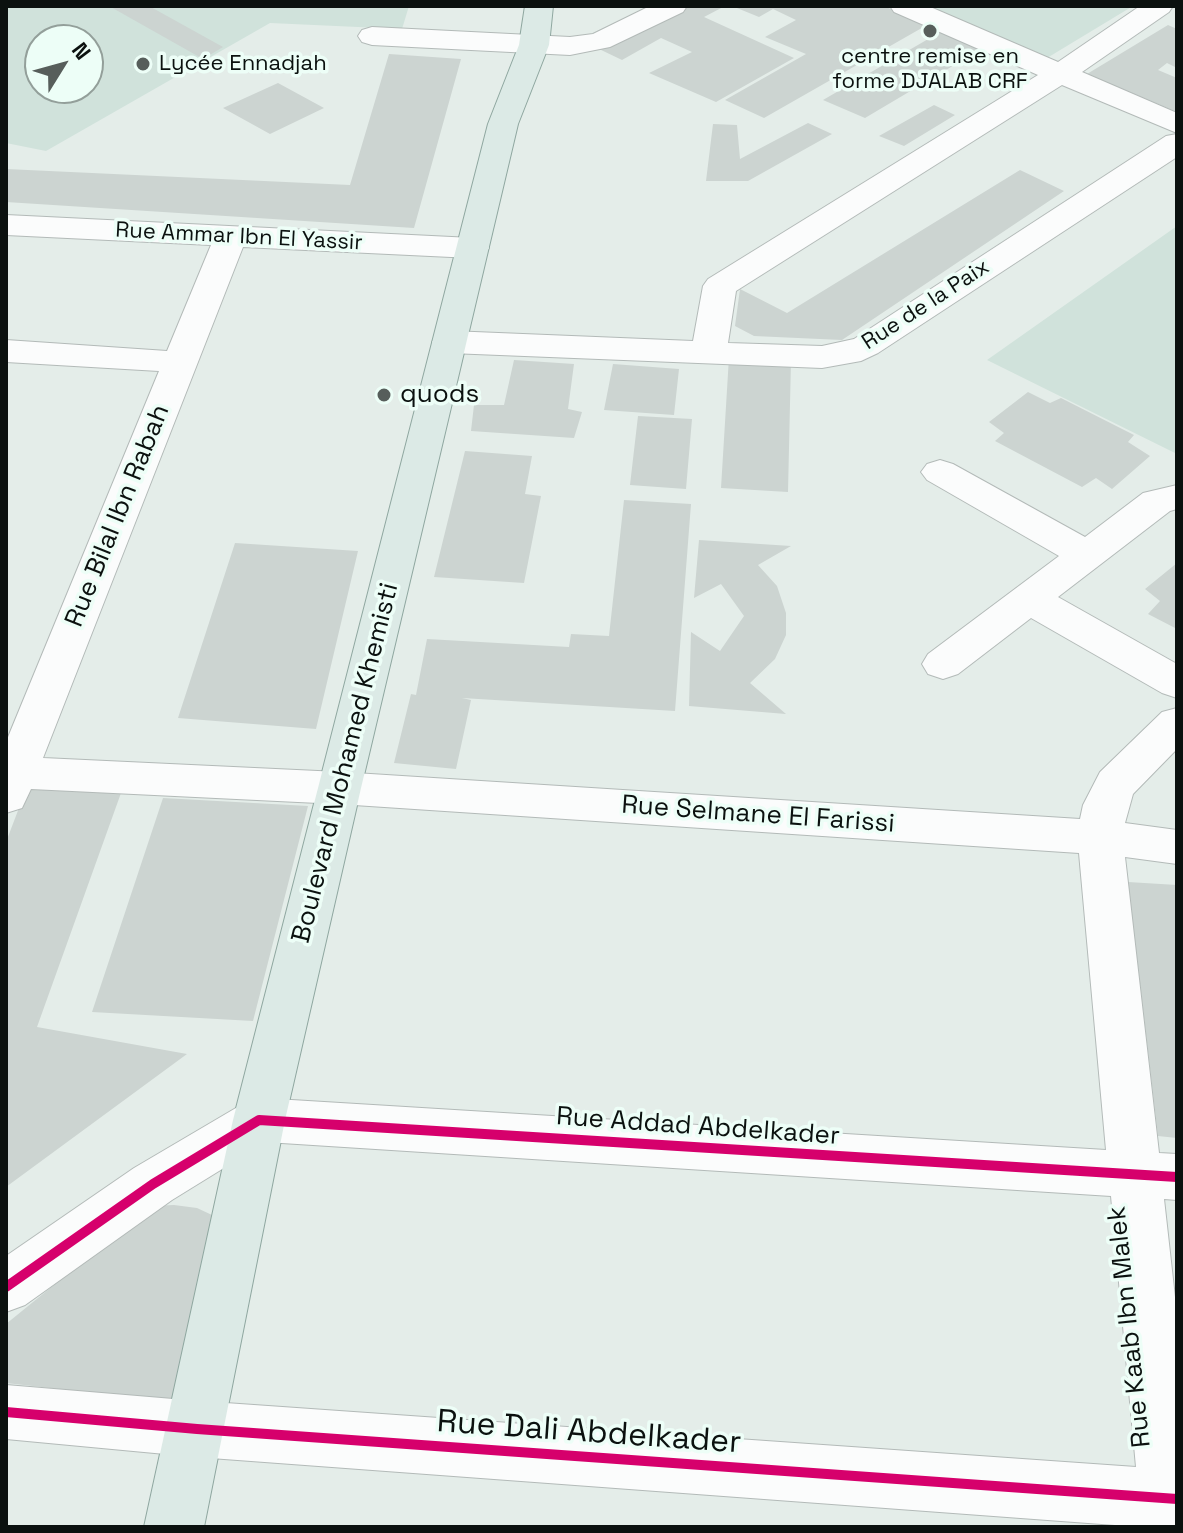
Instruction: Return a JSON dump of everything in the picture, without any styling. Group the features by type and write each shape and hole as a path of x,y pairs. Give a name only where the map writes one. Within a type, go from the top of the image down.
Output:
{"main road":[{"name":"Boulevard Mohamed Khemisti","path":"174,1527 197,1429 259,1120 339,788 503,124 537,26"}],"street":[{"path":"372,36 537,26 570,46 600,41 673,6"},
{"path":"904,6 1177,124"},
{"path":"709,353 720,286 1060,74 1159,6"},
{"name":"Rue de la Paix","path":"450,342 822,357 866,346 1177,143"},
{"name":"Rue Ammar Ibn El Yassir","path":"6,225 472,248"},
{"name":"Rue Bilal Ibn Rabah","path":"9,780 231,236"},
{"path":"6,351 178,362"},
{"path":"940,472 1086,555"},
{"path":"943,664 1157,502 1177,497"},
{"path":"1029,599 1177,683"},
{"name":"Rue Kaab Ibn Malek","path":"1172,1508 1156,1176 1100,837 1105,805 1116,784 1177,723"},
{"name":"Rue Selmane El Farissi","path":"9,780 339,788 1100,837 1177,847"},
{"path":"6,1287 153,1184 259,1120"},
{"name":"Rue Addad Abdelkader","path":"259,1120 1156,1176"},
{"name":"Rue Dali Abdelkader","path":"6,1412 1172,1508"}],"shaded area":[{"name":"Lycée Ennadjah","path":"6,6 409,6 402,29 270,23 46,151 6,143"},
{"path":"1133,6 1047,58 927,8"},
{"path":"1177,226 1177,454 987,360"}],"building":[{"path":"109,6 149,6 223,47 203,59"},
{"path":"680,6 725,6 704,17 794,58 716,102 649,73 692,52 661,38 622,60 597,48"},
{"path":"732,6 884,6 927,25 764,118 725,100 806,54 765,37 796,20 773,9 759,17"},
{"path":"1168,25 1177,29 1177,68 1167,63 1158,70 1177,78 1177,112 1087,74"},
{"path":"942,31 983,48 865,118 823,100"},
{"path":"389,54 461,59 414,228 6,202 6,169 350,185"},
{"path":"278,83 324,108 270,134 223,108"},
{"path":"934,105 955,115 904,146 879,136"},
{"path":"808,123 832,134 748,181 706,181 713,124 737,125 740,159"},
{"path":"1020,170 1064,191 842,340 754,336 735,326 740,289 787,313"},
{"path":"729,357 791,360 788,492 721,488"},
{"path":"514,360 574,364 568,409 582,412 574,438 471,431 474,405 504,405"},
{"path":"613,364 679,369 674,415 604,410"},
{"path":"1028,392 1050,403 1061,398 1134,435 1128,442 1150,456 1112,489 1096,478 1082,487 995,441 1004,433 989,422"},
{"path":"638,416 692,419 686,489 630,485"},
{"path":"465,451 532,456 525,494 541,496 524,583 434,577"},
{"path":"624,500 691,504 675,711 462,698 471,700 456,769 394,763 411,694 416,695 427,639 569,647 571,634 609,636"},
{"path":"699,540 791,546 758,565 777,586 786,613 786,635 775,659 750,683 786,714 689,706 691,632 720,651 744,616 721,584 694,598"},
{"path":"235,543 358,551 316,729 178,718"},
{"path":"1177,563 1177,629 1148,614 1160,601 1145,589"},
{"path":"27,787 121,793 37,1027 187,1054 6,1187 6,842"},
{"path":"163,798 308,806 253,1021 92,1012"},
{"path":"1128,882 1177,885 1177,1138 1158,1136"},
{"path":"151,1206 197,1208 212,1215 215,1232 175,1402 6,1383 6,1324"}],"cycle path":[{"path":"6,1287 153,1184 259,1120 1177,1177"},
{"path":"6,1412 197,1429 1177,1499"}],"place":[{"name":"centre remise en forme DJALAB CRF","path":"930,31"},
{"name":"Lycée Ennadjah","path":"143,64"},
{"name":"quods","path":"384,395"}]}
